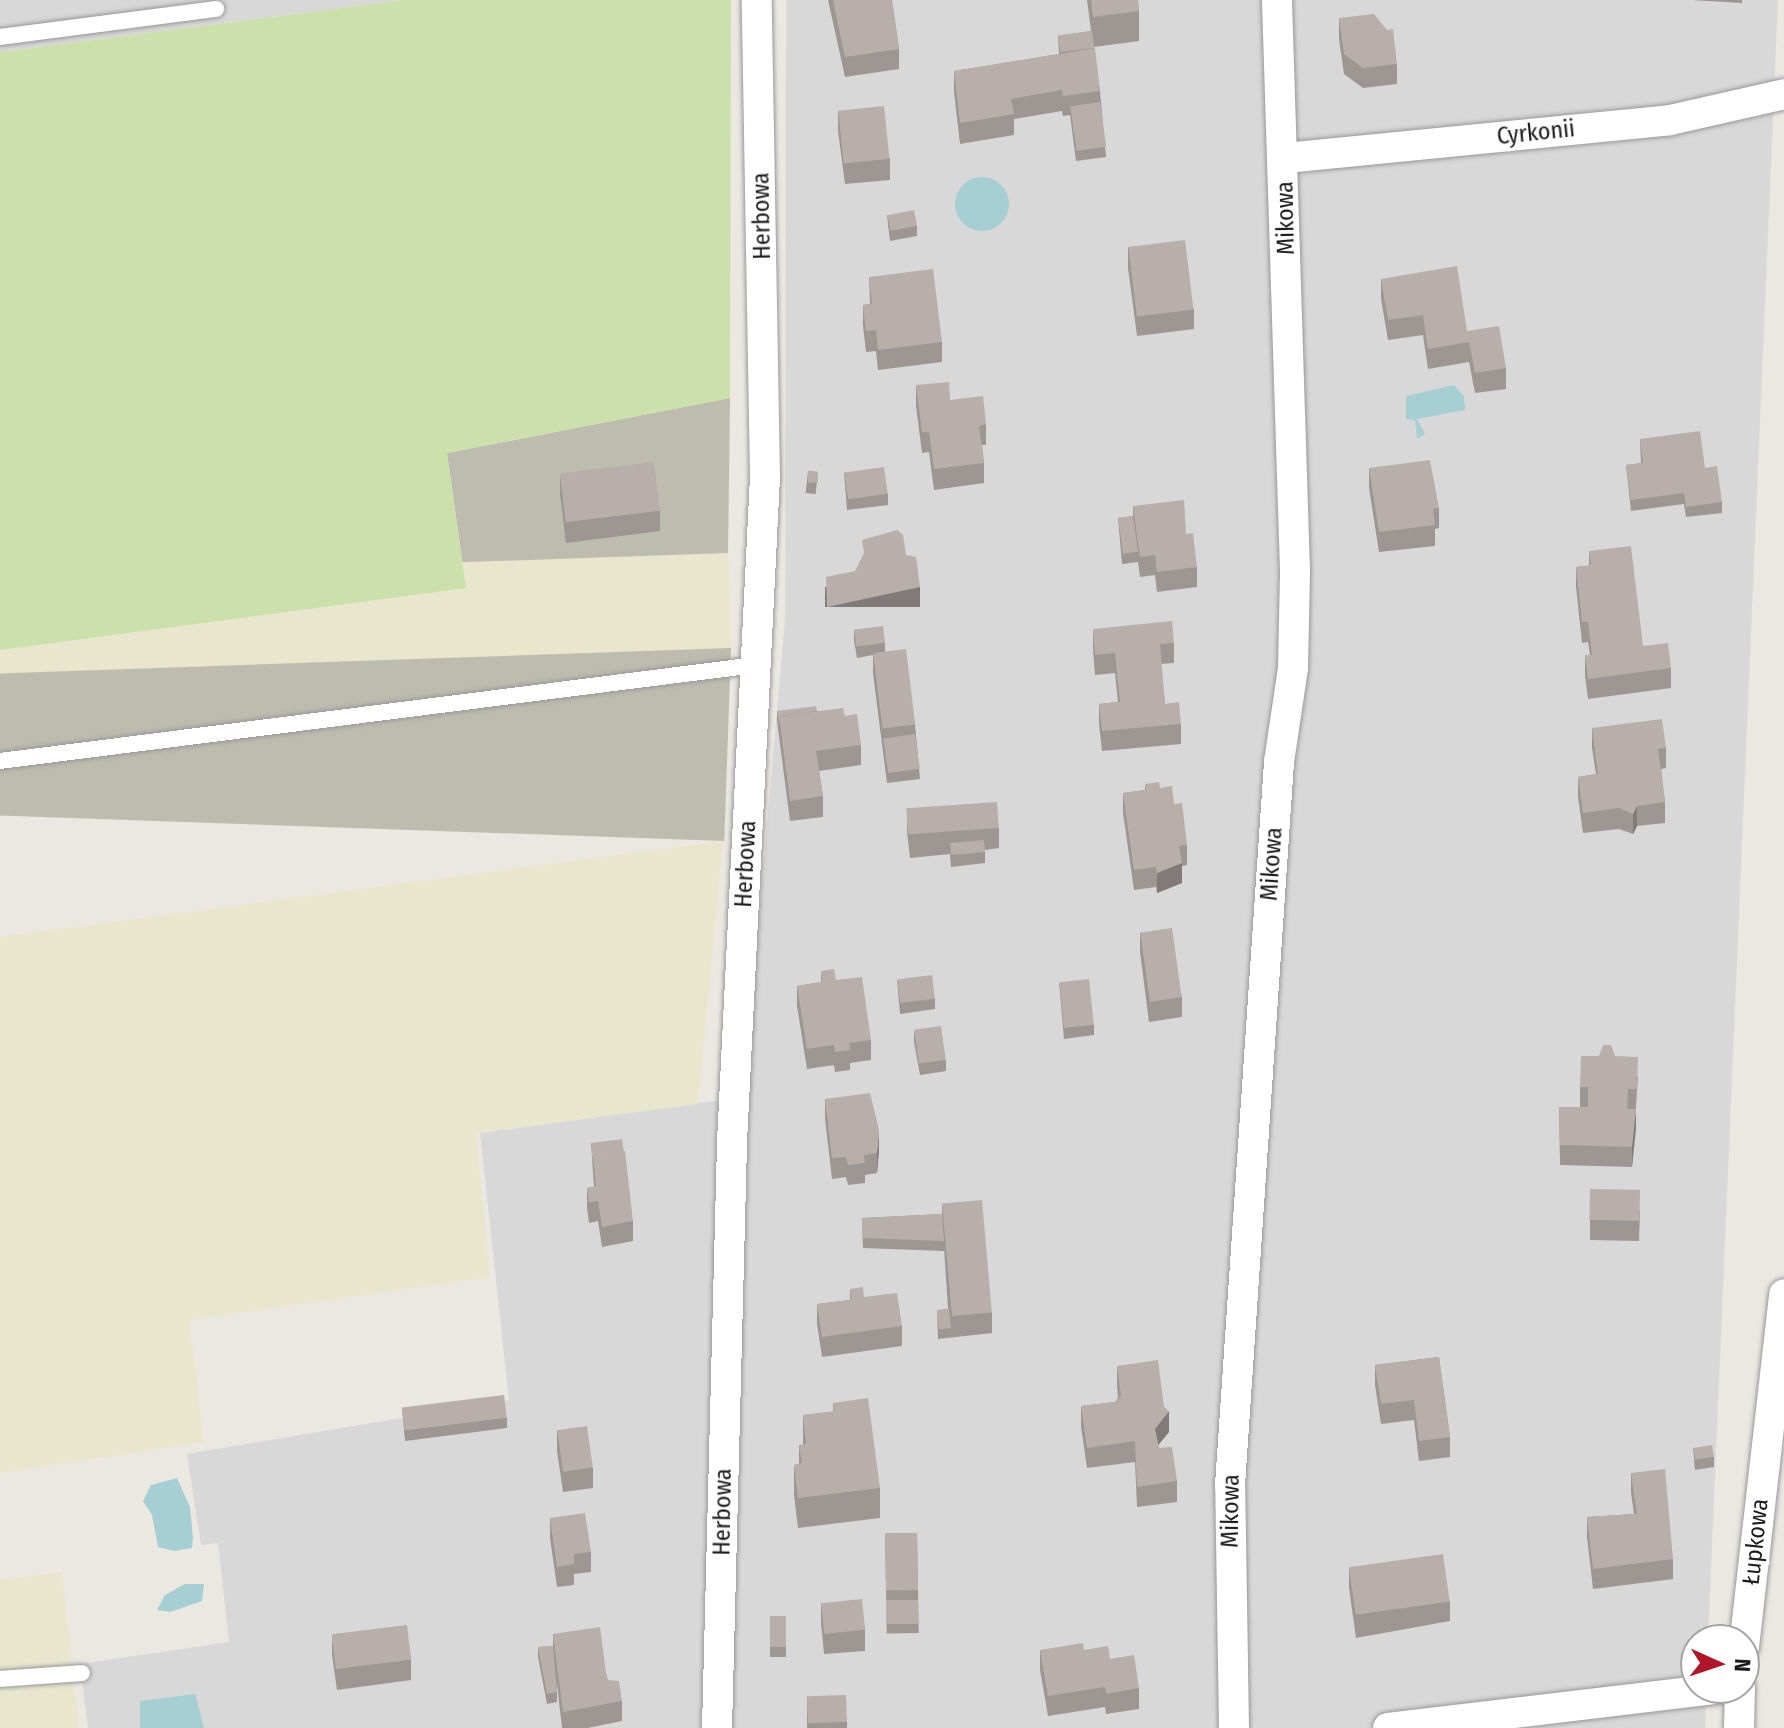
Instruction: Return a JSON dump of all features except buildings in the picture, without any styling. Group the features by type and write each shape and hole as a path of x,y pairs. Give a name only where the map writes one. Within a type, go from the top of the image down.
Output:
{"street":[{"name":"Herbowa","path":"717,1728 732,1142 765,477 757,0"},
{"name":"Mikowa","path":"1234,1728 1229,1499 1279,762 1293,668 1285,158 1277,0"},
{"name":"Cyrkonii","path":"1285,158 1670,120 1784,94"},
{"name":"Łupkowa","path":"1747,1624 1784,1294"},
{"path":"1388,1728 1680,1693"},
{"path":"1739,1728 1740,1704"}],"lane":[{"path":"0,37 216,9"},
{"path":"0,761 756,665"},
{"path":"0,1679 82,1673"}],"shaded area":[{"path":"0,0 402,0 0,52"},
{"path":"786,0 1778,0 1709,1624 1680,1624 1680,1704 1706,1704 1705,1728 88,1728 80,1664 229,1642 218,1543 201,1545 187,1454 509,1400 480,1133 743,1097 785,620"},
{"path":"730,398 728,553 466,588 447,453"},
{"path":"0,622 731,648 724,841 0,816"}],"green space":[{"path":"402,0 731,0 730,398 447,453 466,588 0,650 0,52"},
{"path":"728,553 731,648 0,673 0,578"},
{"path":"723,841 698,1104 476,1133 490,1277 189,1320 204,1442 0,1473 0,937"},
{"path":"62,1572 79,1728 0,1728 0,1580"}],"water":[{"path":"982,177 1001,185 1009,204 1001,223 982,231 963,223 955,204 963,185"},
{"path":"1454,385 1464,396 1465,410 1417,419 1425,434 1417,439 1415,420 1406,419 1406,396"},
{"path":"177,1478 190,1507 193,1539 192,1548 174,1551 158,1547 152,1515 143,1501 151,1485"},
{"path":"185,1584 204,1584 202,1601 170,1612 157,1610 165,1595"},
{"path":"195,1694 204,1728 140,1728 140,1701"}]}
